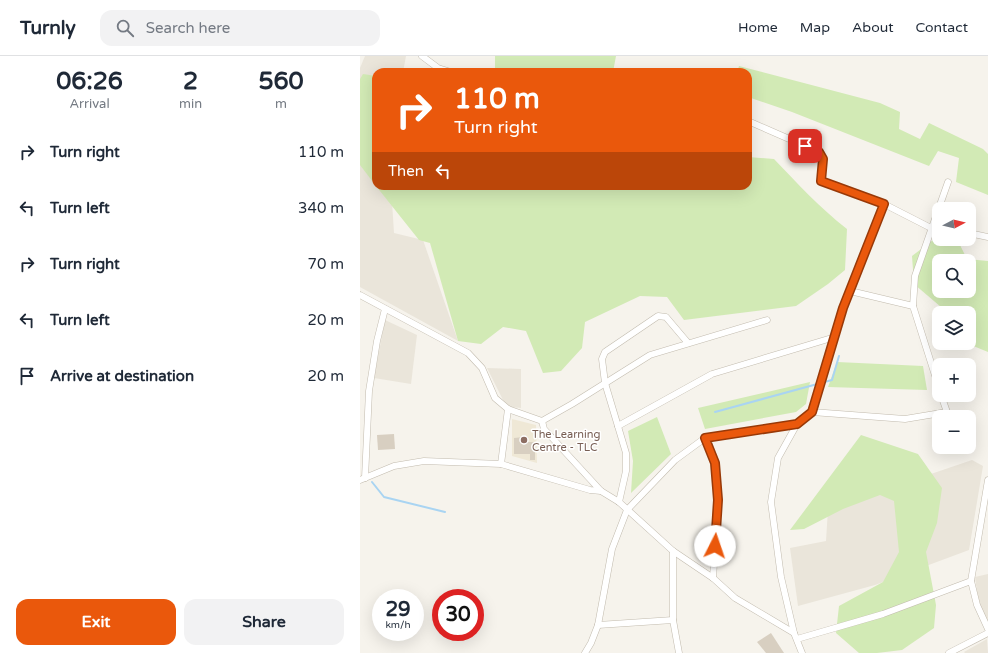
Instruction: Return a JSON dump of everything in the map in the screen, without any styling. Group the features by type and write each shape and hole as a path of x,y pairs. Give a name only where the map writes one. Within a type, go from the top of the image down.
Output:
{"street":[{"path":"422,56 438,68"},
{"path":"752,123 819,152 823,159 821,181 884,204 931,228"},
{"path":"932,366 913,306 915,276 948,182"},
{"path":"802,653 795,636 781,577 771,502 778,458 797,424 812,412 843,308 884,204"},
{"path":"976,234 988,237"},
{"path":"850,291 913,306"},
{"path":"360,295 468,353 482,368 494,398 508,409 542,421 572,404 650,354 767,320"},
{"path":"386,309 377,341 369,391 362,479 394,466 424,461 501,464 590,490 601,491"},
{"path":"619,502 626,471 626,453 605,382 602,359 606,352 658,316 666,318 688,343"},
{"path":"618,426 712,374 835,337"},
{"path":"812,412 905,419 947,412 943,402"},
{"path":"501,464 508,409"},
{"path":"542,421 544,429 601,491 619,502 673,551 713,578 735,598 795,636 883,614 971,581"},
{"path":"585,653 598,624 612,549 628,510 675,460 705,438 797,424"},
{"path":"705,438 715,463 718,500 713,578"},
{"path":"988,480 971,581 977,605 988,629"},
{"path":"673,551 674,620 679,653"},
{"path":"598,624 674,620"},
{"path":"949,653 960,651 988,632"}],"shaded area":[{"path":"365,56 406,56 404,68 372,68 372,190 391,190 394,233 423,240 458,341 360,287 360,68"},
{"path":"385,320 417,335 411,384 374,378"},
{"path":"487,368 521,369 521,408 511,407 503,400"},
{"name":"The Learning Centre - TLC","path":"512,419 536,425 537,463 512,456"},
{"path":"972,460 983,466 969,550 875,585 798,606 790,548 826,541 828,509"},
{"path":"988,574 988,626 978,599 975,577"},
{"path":"987,639 988,653 964,652"}],"green space":[{"path":"495,56 616,56 614,68 495,68"},
{"path":"752,69 880,103 900,112 899,129 920,139 929,123 983,149 988,154 988,195 956,182 959,158 938,151 929,166 792,112 752,98"},
{"path":"363,74 372,75 372,181 360,165 360,79"},
{"path":"752,157 774,159 818,204 847,229 845,270 828,284 796,306 684,320 667,297 640,296 585,322 582,348 561,371 543,373 526,331 503,327 481,344 458,341 430,243 419,240 379,190 752,190"},
{"path":"932,241 932,246 960,246 964,254 932,254 932,298 976,298 976,260 988,261 988,352 976,347 976,306 940,306 914,284 912,256"},
{"path":"837,362 923,366 927,390 828,387"},
{"path":"810,382 806,404 796,412 705,429 698,408"},
{"path":"657,417 671,454 631,493 633,461 628,431"},
{"path":"861,435 918,454 942,488 937,523 926,552 936,605 934,628 902,650 877,653 859,653 836,633 839,606 883,582 899,552 894,501 880,495 843,509 804,529 790,530"}],"building":[{"path":"394,434 395,449 378,450 377,435"},
{"path":"524,437 524,442 535,442 535,460 530,460 530,454 514,454 514,438"},
{"path":"771,633 784,653 766,653 757,642"}],"waterway":[{"path":"715,412 832,380 839,356"},
{"path":"372,482 384,497 445,512"}],"place":[{"name":"The Learning Centre - TLC","path":"524,440"}],"route":[{"path":"715,546 718,500 715,463 705,438 797,424 812,412 843,308 884,204 821,181 823,159 819,152 805,146"}]}
